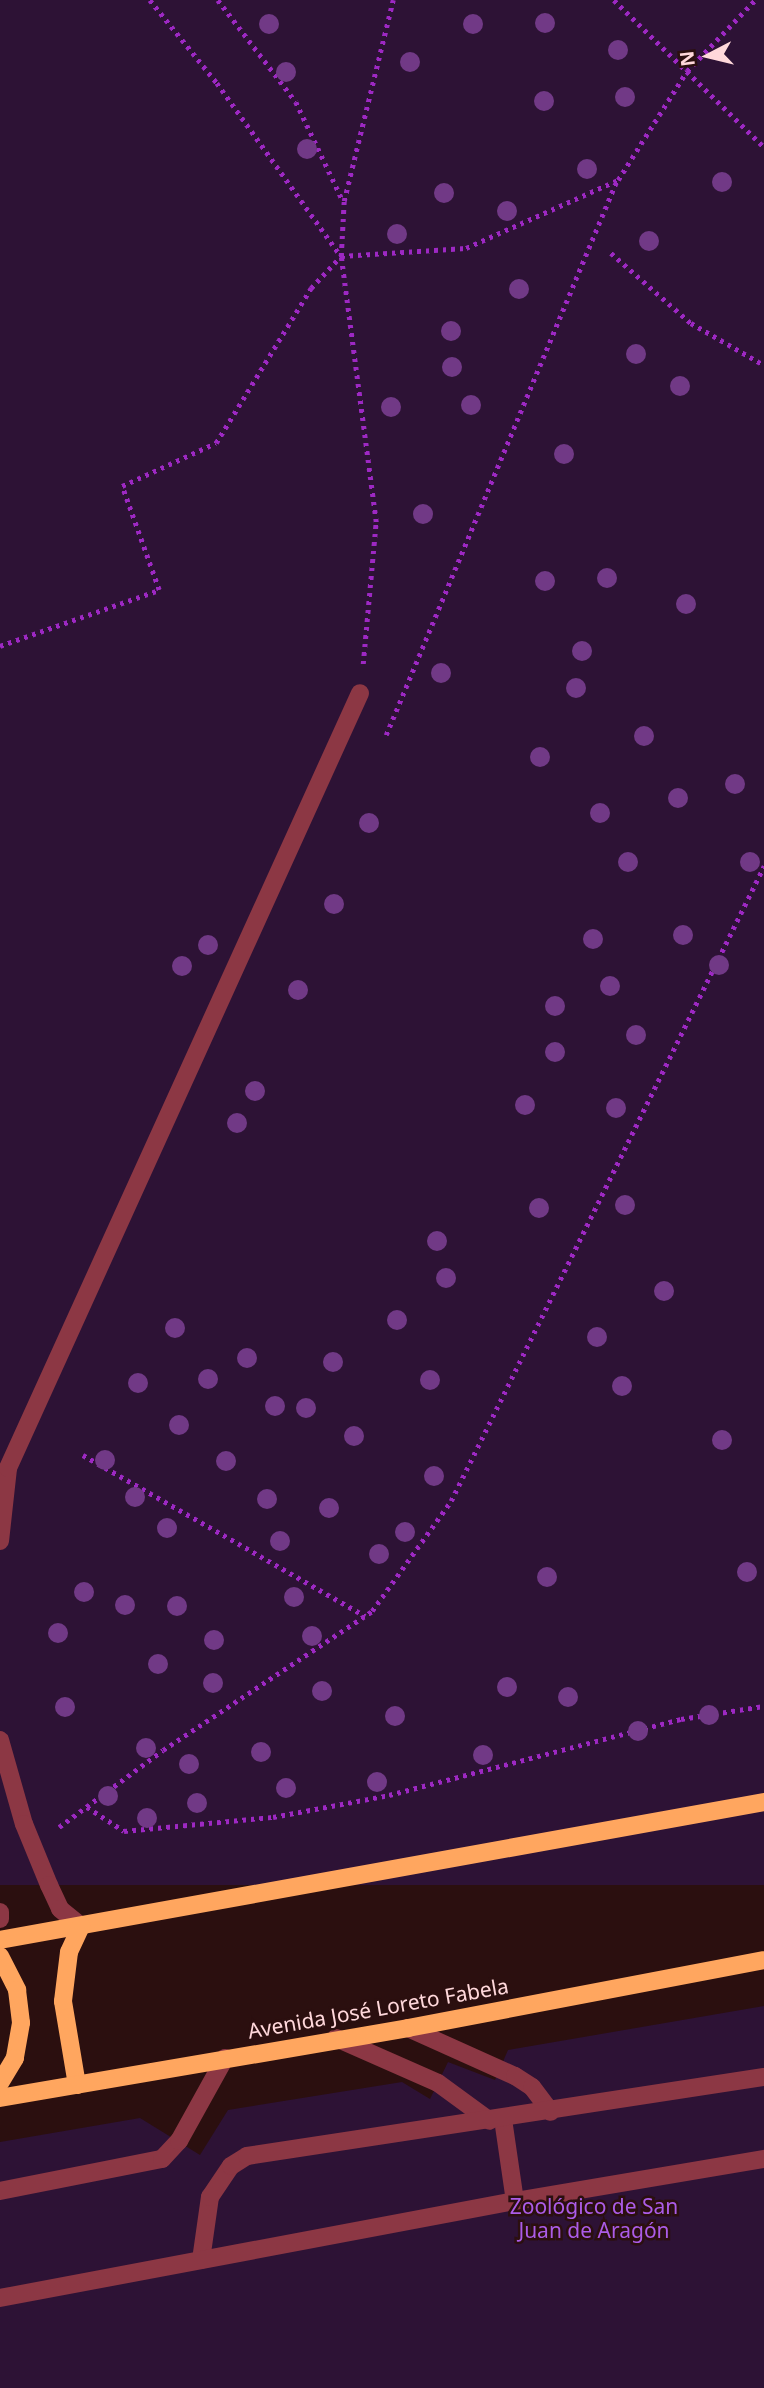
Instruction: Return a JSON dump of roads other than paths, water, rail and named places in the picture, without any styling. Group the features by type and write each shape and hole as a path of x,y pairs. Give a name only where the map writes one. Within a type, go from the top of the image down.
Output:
{"main road":[{"path":"0,1940 764,1802"},
{"path":"77,2085 63,2001 69,1952 81,1926"},
{"path":"0,1956 17,1990 20,2023 15,2058 0,2083"},
{"name":"Avenida José Loreto Fabela","path":"0,2098 336,2038 408,2028 764,1959"}],"lane":[{"path":"0,1541 8,1468 360,693"},
{"path":"0,1740 24,1824 49,1885 61,1909 81,1926"},
{"path":"0,1912 0,1919"},
{"path":"408,2028 515,2076 532,2087 551,2112"},
{"path":"336,2038 438,2082 496,2120 515,2201"},
{"path":"0,2191 138,2167 162,2159 179,2141 225,2058"},
{"path":"201,2260 210,2197 231,2166 247,2156 551,2112 764,2077"},
{"path":"0,2298 515,2201 764,2159"}],"park label":[{"name":"Zoológico de San Juan de Aragón","path":"594,2218"}]}
